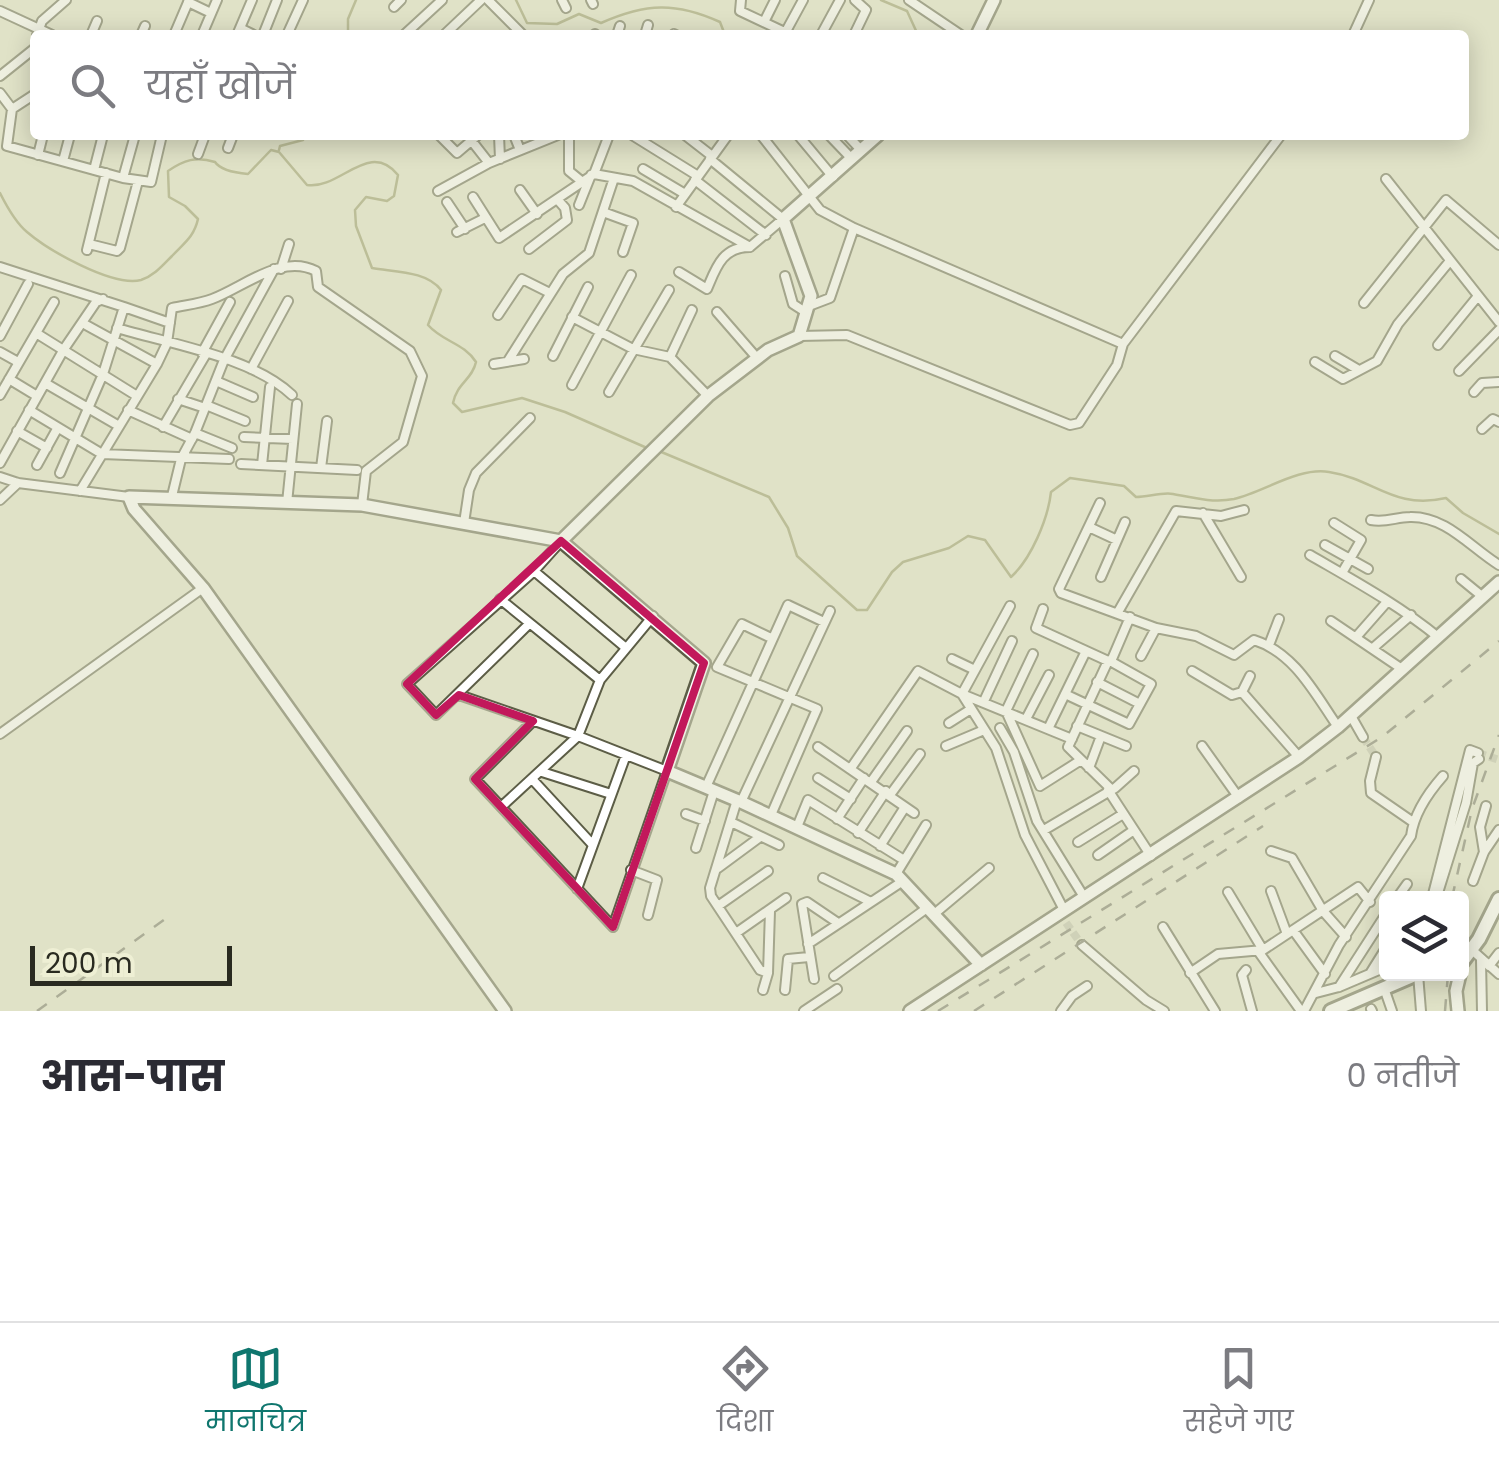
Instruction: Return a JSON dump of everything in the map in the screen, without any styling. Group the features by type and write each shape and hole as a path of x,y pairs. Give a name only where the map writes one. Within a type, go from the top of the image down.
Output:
{"main road":[{"path":"1470,963 1499,898"},
{"path":"1331,1011 1401,981"}],"street":[{"path":"6,0 4,13 34,30"},
{"path":"38,30 50,11 66,0"},
{"path":"204,30 216,0"},
{"path":"239,30 252,0"},
{"path":"264,30 277,0"},
{"path":"289,30 303,0"},
{"path":"409,30 442,0"},
{"path":"450,30 484,0 517,30"},
{"path":"741,0 740,11 779,30"},
{"path":"764,22 774,0"},
{"path":"789,30 803,0"},
{"path":"824,30 840,0"},
{"path":"855,0 866,10 856,30"},
{"path":"909,0 954,30"},
{"path":"1355,30 1369,0"},
{"path":"176,30 188,1 211,13"},
{"path":"979,30 989,2"},
{"path":"742,28 748,15"},
{"path":"93,30 97,21"},
{"path":"646,30 648,25"},
{"path":"0,76 30,52"},
{"path":"0,92 12,108 6,145 63,162 149,183 161,140"},
{"path":"12,108 30,97"},
{"path":"38,154 42,140"},
{"path":"63,162 69,140"},
{"path":"94,170 103,140"},
{"path":"124,178 135,140"},
{"path":"198,154 203,140"},
{"path":"228,148 231,140"},
{"path":"444,140 457,153 472,140"},
{"path":"475,140 489,163"},
{"path":"498,140 500,159"},
{"path":"516,140 520,150"},
{"path":"438,191 539,140"},
{"path":"569,140 570,171 580,180"},
{"path":"579,205 607,140"},
{"path":"639,140 696,178 766,236"},
{"path":"691,140 783,219 809,288 808,310 799,336"},
{"path":"676,207 723,140"},
{"path":"765,140 820,210 1123,344"},
{"path":"802,140 833,176"},
{"path":"836,140 857,154"},
{"path":"850,140 857,154"},
{"path":"678,272 707,289 716,263 738,247 750,248 766,236 872,140"},
{"path":"529,624 436,715 407,684 534,570 708,396 757,358 799,336 847,334 1070,425 1080,423 1117,365 1123,344 1277,140"},
{"path":"643,168 685,194"},
{"path":"106,174 88,247 117,251 120,248 138,182"},
{"path":"473,197 499,238 593,174 633,181 750,248"},
{"path":"508,361 562,274 589,253 614,178"},
{"path":"1386,179 1499,322"},
{"path":"520,190 537,214"},
{"path":"529,249 568,220 558,199"},
{"path":"1364,303 1446,200 1499,246"},
{"path":"448,202 461,231 485,218"},
{"path":"603,212 632,223 623,252"},
{"path":"808,310 830,298 854,228"},
{"path":"172,496 181,459 224,360 289,244"},
{"path":"1314,362 1338,378 1347,378 1377,361 1398,324 1449,262"},
{"path":"80,491 157,364 168,342 172,308 212,299 277,269 303,264 316,271 318,287 410,351 422,376 402,442 366,472 362,505"},
{"path":"0,267 170,322"},
{"path":"572,385 632,276"},
{"path":"785,276 794,304 808,310"},
{"path":"498,315 522,279 550,293"},
{"path":"0,336 28,284"},
{"path":"554,356 588,287"},
{"path":"608,392 669,290"},
{"path":"1438,344 1478,296"},
{"path":"103,299 96,302 64,349 0,465 4,478 15,486 129,497 362,505 562,541 704,663 612,927 475,778 533,721"},
{"path":"251,369 288,301"},
{"path":"0,396 54,302"},
{"path":"164,427 230,302"},
{"path":"60,473 102,374 124,306"},
{"path":"670,357 692,310"},
{"path":"717,312 757,358"},
{"path":"572,317 633,349 670,357 708,396"},
{"path":"86,325 157,364"},
{"path":"117,328 251,369 275,379 292,395"},
{"path":"1459,371 1499,330"},
{"path":"36,333 137,396"},
{"path":"137,353 146,336"},
{"path":"0,352 18,362"},
{"path":"1335,356 1357,370"},
{"path":"494,364 524,359"},
{"path":"9,379 37,396"},
{"path":"189,381 254,397"},
{"path":"1474,392 1482,383 1499,382"},
{"path":"45,383 119,426"},
{"path":"262,466 270,387"},
{"path":"178,400 245,422"},
{"path":"286,504 297,404"},
{"path":"29,410 102,454 230,459"},
{"path":"128,410 164,427 232,448"},
{"path":"464,523 476,473 530,418"},
{"path":"1482,430 1493,419 1499,422"},
{"path":"321,468 327,421"},
{"path":"36,465 58,429"},
{"path":"17,430 46,448"},
{"path":"244,437 293,439"},
{"path":"241,464 357,470"},
{"path":"0,500 15,486"},
{"path":"129,497 134,509 203,588 504,1011"},
{"path":"1100,503 1060,591 1156,628 1196,636 1234,656 1254,640 1269,645 1294,664 1338,728"},
{"path":"1118,612 1176,512 1226,516 1244,510"},
{"path":"1202,513 1241,577"},
{"path":"1371,520 1388,522 1413,517 1446,525 1472,548 1499,564"},
{"path":"1102,578 1125,522"},
{"path":"1334,523 1361,540 1342,574"},
{"path":"1088,527 1116,540"},
{"path":"1326,544 1368,569"},
{"path":"1310,554 1411,615 1438,638"},
{"path":"534,570 626,648"},
{"path":"1461,579 1483,597"},
{"path":"910,1011 1299,757 1338,728 1499,582"},
{"path":"1,733 203,588"},
{"path":"500,599 600,680"},
{"path":"1357,636 1386,603"},
{"path":"696,848 710,789 752,682 788,605 824,622"},
{"path":"962,694 1010,606"},
{"path":"1043,609 1036,628 1151,684 1129,724 1066,694"},
{"path":"768,972 760,970 710,888 740,801 830,611"},
{"path":"1373,648 1411,615"},
{"path":"501,807 578,736 600,680 652,616"},
{"path":"1130,616 1068,747 1109,789 1150,856"},
{"path":"1269,645 1279,619"},
{"path":"1331,621 1402,670"},
{"path":"771,638 742,624 717,668 816,708 771,815"},
{"path":"1140,656 1156,628"},
{"path":"984,702 1012,641"},
{"path":"1048,729 1086,652"},
{"path":"1006,711 1034,654"},
{"path":"952,660 975,670"},
{"path":"851,768 918,671 962,694 1072,739"},
{"path":"1192,671 1232,696 1242,692 1250,676"},
{"path":"1026,719 1049,675"},
{"path":"1096,682 1140,704"},
{"path":"1242,692 1299,757"},
{"path":"962,694 1003,764 1025,834 1064,910"},
{"path":"459,696 578,736 740,801 900,878 982,965"},
{"path":"949,724 971,709"},
{"path":"1006,711 1040,786 1081,760"},
{"path":"1351,716 1363,737"},
{"path":"1077,726 1126,746"},
{"path":"1000,728 1014,752 1037,821 1084,897"},
{"path":"946,746 984,730"},
{"path":"838,819 907,732"},
{"path":"1089,768 1101,736"},
{"path":"1202,746 1239,798"},
{"path":"818,747 914,813"},
{"path":"1436,891 1467,754 1470,750 1479,756"},
{"path":"858,833 920,754"},
{"path":"576,889 626,755"},
{"path":"1376,757 1370,793 1413,822"},
{"path":"1044,830 1115,788 1134,770"},
{"path":"542,772 611,794"},
{"path":"1228,892 1261,951 1302,1011 1411,836 1413,822 1432,789 1444,776"},
{"path":"818,778 851,798"},
{"path":"532,780 592,844"},
{"path":"797,827 808,800 904,860"},
{"path":"1484,852 1480,827 1486,806"},
{"path":"880,846 905,807"},
{"path":"686,814 704,821"},
{"path":"1078,842 1123,814"},
{"path":"731,822 778,846"},
{"path":"808,944 900,878 904,860 926,825"},
{"path":"1098,855 1134,830"},
{"path":"1474,882 1484,852 1499,830"},
{"path":"718,868 760,837"},
{"path":"1271,851 1292,858 1323,911 1346,936"},
{"path":"834,976 988,868"},
{"path":"631,870 657,880 648,915"},
{"path":"718,906 768,871"},
{"path":"823,878 871,902"},
{"path":"1402,891 1407,884"},
{"path":"1190,973 1218,954 1261,951 1358,887 1370,902"},
{"path":"1271,891 1290,932 1326,974"},
{"path":"736,933 786,898"},
{"path":"814,980 803,902 838,924"},
{"path":"763,990 768,972 770,911"},
{"path":"1339,987 1379,925"},
{"path":"1164,927 1215,1011"},
{"path":"1082,946 1164,1011"},
{"path":"1458,1011 1456,991 1470,963 1499,953"},
{"path":"785,990 788,959 810,957"},
{"path":"1369,976 1379,960"},
{"path":"1470,963 1499,974"},
{"path":"1470,963 1482,1011"},
{"path":"1246,970 1242,975 1252,1011"},
{"path":"1316,993 1379,971"},
{"path":"1419,981 1421,1011"},
{"path":"1061,1011 1072,996 1087,986"},
{"path":"1384,988 1392,1011"},
{"path":"804,1011 836,989"},
{"path":"1138,1011 1146,1000"}],"highlighted area":[{"path":"561,541 704,663 613,927 475,779 533,721 459,695 436,715 407,684"}],"waterway":[{"path":"348,30 356,0"},
{"path":"516,0 527,23 557,24 579,14 601,23 632,12 675,8 720,22 723,30"},
{"path":"881,0 907,11 916,30"},
{"path":"279,150 280,146 303,140"},
{"path":"0,193 19,224 50,248 98,273 129,281 150,276 162,266 196,225 198,219 169,197 168,171 179,164 208,160 248,174 271,150 279,152 307,185 319,185 365,164 387,165 398,175 394,196 387,201 366,197 355,210 356,226 372,268 419,276 441,290 428,325 476,362 453,403 462,412 522,398 647,448"},
{"path":"659,451 769,497 788,528 797,556 857,610 867,610 903,562 949,548 968,536 985,540 1011,577 1037,538 1051,492 1070,478 1124,486 1136,497 1169,494 1219,500 1245,496 1305,473 1329,472 1398,497 1428,501 1446,498 1499,534"}],"tunnel":[{"path":"1363,737 1376,757"},
{"path":"1478,753 1499,760"},
{"path":"1059,913 1082,945"}],"railway":[{"path":"938,1011 1382,737 1499,641"},
{"path":"1454,891 1472,809 1499,735"},
{"path":"974,1011 1263,826"},
{"path":"37,1011 168,917"},
{"path":"1445,1011 1447,981"}]}
